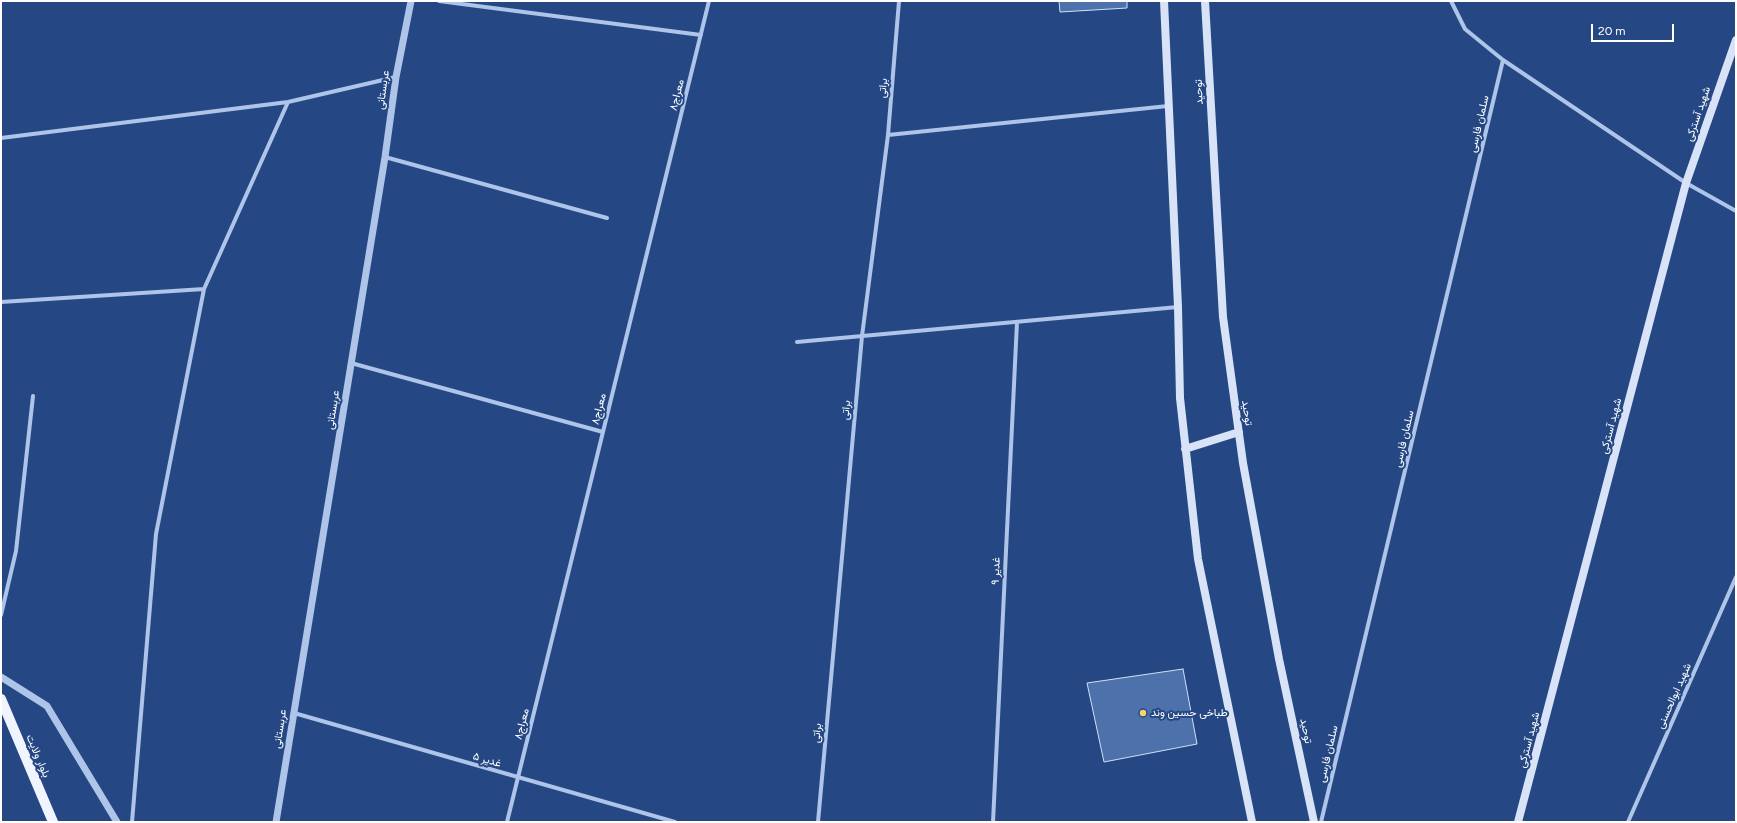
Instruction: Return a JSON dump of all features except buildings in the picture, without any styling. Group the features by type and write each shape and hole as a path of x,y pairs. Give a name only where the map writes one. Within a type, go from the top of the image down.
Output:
{"main road":[{"path":"1164,1 1178,307 1180,398 1185,449 1198,559 1252,822"},
{"name":"توحید","path":"1205,1 1223,317 1243,463 1279,659 1314,822"},
{"name":"شهید آسترکی","path":"1518,822 1686,183 1736,40"},
{"path":"1185,449 1239,432"},
{"name":"بلوار ولایت","path":"1,699 53,822"}],"street":[{"name":"عربستانی","path":"276,822 352,363 385,157 396,77 411,1"},
{"path":"439,1 701,35"},
{"name":"معراج۸","path":"507,822 709,1"},
{"name":"براتی","path":"818,822 862,336 888,135 899,1"},
{"path":"1451,1 1465,29 1503,60 1686,183 1736,212"},
{"name":"سلمان فارسی","path":"1321,822 1503,60"},
{"path":"1,138 288,102 396,77"},
{"path":"132,822 156,534 204,288 288,102"},
{"path":"888,135 1168,106"},
{"path":"385,157 607,218"},
{"path":"1,302 204,288"},
{"path":"797,342 1178,307"},
{"name":"غدیر ۹","path":"993,822 1017,322"},
{"path":"352,363 603,432"},
{"path":"1,615 16,551 33,396"},
{"name":"شهید ابوالحسنی","path":"1628,822 1736,577"},
{"path":"1,677 47,706 117,822"},
{"name":"غدیر ۵","path":"294,713 675,822"}],"place":[{"name":"طباخی حسین وند","path":"1143,713"}]}
